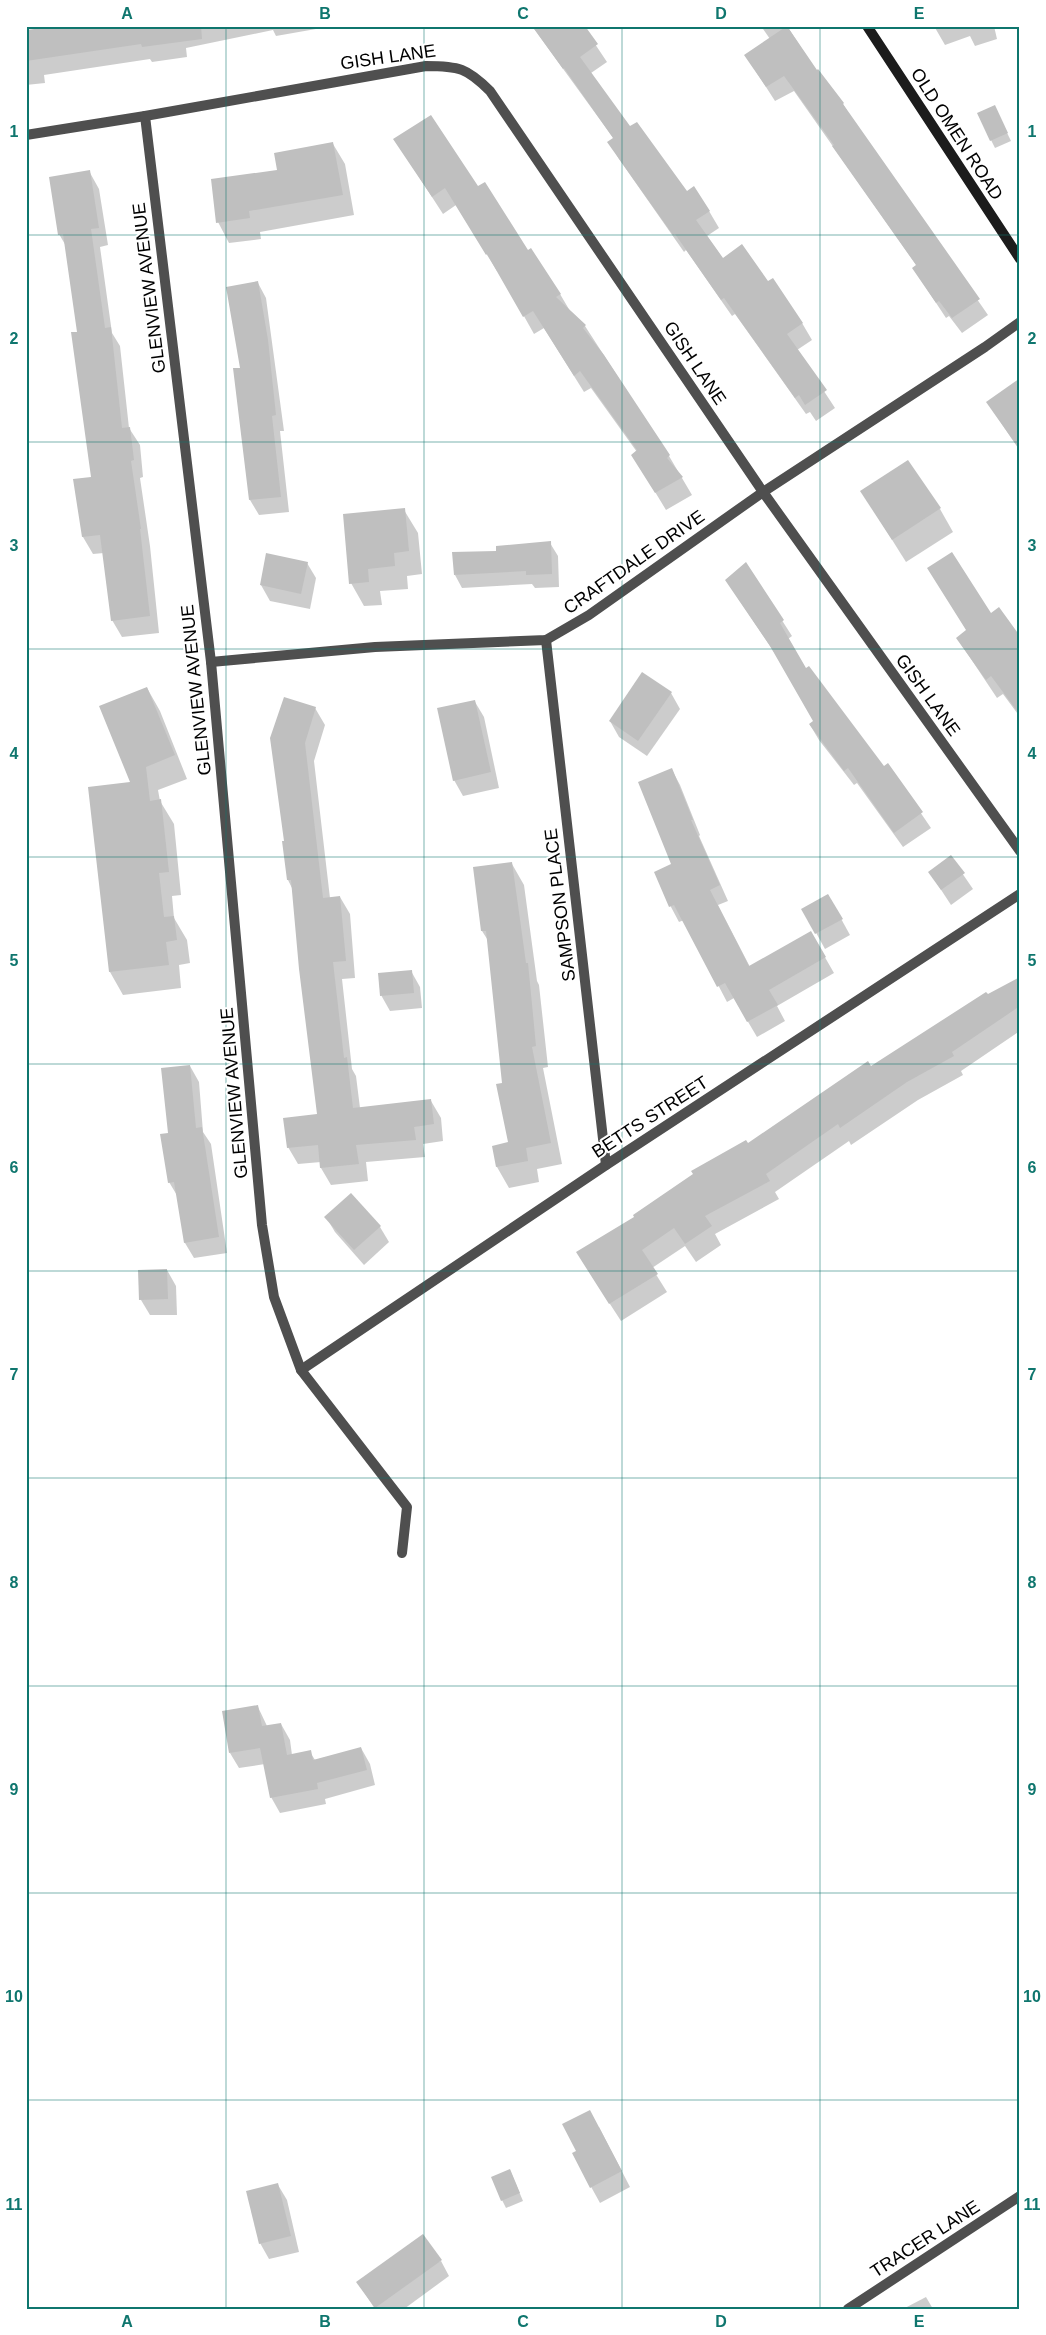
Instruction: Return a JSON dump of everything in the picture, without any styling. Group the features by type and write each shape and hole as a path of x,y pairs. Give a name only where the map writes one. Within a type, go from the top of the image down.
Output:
{"street":[{"name":"OLD OMEN ROAD","path":"867,26 1020,259"},
{"name":"GISH LANE","path":"145,116 426,66 451,66 473,74 490,91 763,492 1020,851"},
{"path":"26,135 145,116"},
{"name":"GLENVIEW AVENUE","path":"145,116 211,662 262,1225 274,1297 300,1370 407,1507 402,1553"},
{"name":"CRAFTDALE DRIVE","path":"211,662 375,647 546,640 589,615 763,492 1020,322"},
{"name":"SAMPSON PLACE","path":"546,640 606,1165"},
{"name":"BETTS STREET","path":"300,1370 606,1165 1020,894"},
{"name":"TRACER LANE","path":"848,2309 1020,2196"}],"building":[{"path":"58,26 201,26 202,39 142,47 141,44 26,61 26,30"},
{"path":"532,26 585,26 598,44 580,57 630,126 637,122 687,191 694,186 710,211 696,220 723,258 742,244 768,281 773,278 803,323 787,334 827,390 805,405 799,395 795,398 724,298 721,300 607,142 613,138"},
{"path":"787,26 817,70 844,103 980,299 952,318 939,301 936,303 912,268 916,265 784,76 766,87 744,55"},
{"path":"995,105 1008,133 990,141 977,113"},
{"path":"431,115 478,186 485,182 528,250 531,248 561,294 556,297 586,325 583,328 604,355 670,455 667,458 683,477 655,493 631,455 637,450 580,371 574,376 533,311 523,317 487,254 445,188 432,197 393,139"},
{"path":"333,142 343,195 249,211 250,218 216,223 211,179 277,170 274,153"},
{"path":"90,170 99,228 91,229 105,328 111,327 122,428 130,427 134,460 131,461 141,529 150,616 111,621 100,535 82,537 73,479 91,477 71,332 77,332 63,234 58,235 49,177"},
{"path":"258,281 268,340 276,415 272,416 281,497 249,500 233,368 240,368 226,287"},
{"path":"1020,378 1020,450 986,402"},
{"path":"908,460 941,508 892,540 860,491"},
{"path":"405,508 409,551 394,553 395,566 368,569 369,582 349,584 343,514"},
{"path":"551,541 552,574 526,575 526,571 454,575 452,552 496,551 496,546"},
{"path":"952,552 991,613 999,607 1020,636 1020,715 991,676 986,680 956,638 966,630 927,568"},
{"path":"266,553 308,562 301,594 260,585"},
{"path":"746,562 784,620 780,623 806,668 809,666 884,766 888,763 923,812 894,833 848,768 844,771 809,724 813,721 770,646 725,580"},
{"path":"642,672 672,692 638,741 609,721"},
{"path":"147,687 175,755 146,767 150,801 161,799 169,872 159,873 164,917 174,916 177,940 166,942 169,965 109,972 88,787 130,782 99,706"},
{"path":"284,697 316,707 305,743 323,898 340,896 346,961 333,962 344,1058 347,1057 353,1108 431,1099 434,1124 414,1127 416,1140 356,1145 359,1164 320,1168 318,1145 287,1148 283,1118 317,1114 299,969 291,880 287,880 282,841 284,841 270,738"},
{"path":"475,700 491,772 453,781 437,708"},
{"path":"672,768 693,820 691,820 720,885 710,890 749,966 811,931 826,957 769,990 778,1005 747,1022 725,983 717,987 674,905 669,907 654,872 671,864 638,782"},
{"path":"951,855 965,873 941,890 928,872"},
{"path":"512,862 526,963 528,963 536,1046 532,1047 551,1143 526,1148 528,1161 496,1167 492,1146 508,1142 496,1084 502,1083 486,931 481,931 473,867"},
{"path":"828,894 843,919 815,934 801,909"},
{"path":"412,970 414,993 380,996 378,973"},
{"path":"1020,977 1020,1006 952,1052 954,1056 907,1082 840,1128 838,1124 766,1174 770,1181 705,1216 712,1226 685,1244 674,1228 642,1250 658,1274 609,1304 576,1252 634,1217 633,1215 693,1174 691,1171 746,1140 748,1143 868,1061 871,1066 986,992 988,994"},
{"path":"190,1065 196,1128 202,1127 219,1237 184,1243 174,1182 168,1183 160,1134 168,1133 161,1068"},
{"path":"351,1193 381,1226 354,1250 324,1217"},
{"path":"167,1269 168,1299 139,1300 138,1270"},
{"path":"258,1705 262,1726 281,1723 287,1755 311,1750 313,1760 361,1747 367,1770 317,1783 318,1789 270,1798 260,1748 229,1753 222,1711"},
{"path":"590,2110 622,2171 590,2188 572,2153 576,2151 562,2124"},
{"path":"510,2169 520,2193 501,2201 491,2177"},
{"path":"278,2183 291,2236 259,2244 246,2191"},
{"path":"423,2234 442,2260 375,2308 356,2282"}]}
